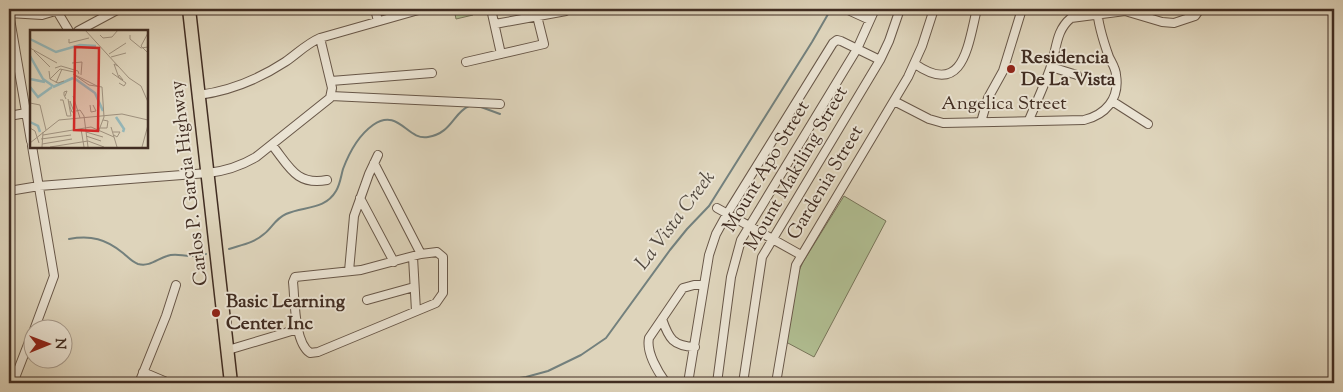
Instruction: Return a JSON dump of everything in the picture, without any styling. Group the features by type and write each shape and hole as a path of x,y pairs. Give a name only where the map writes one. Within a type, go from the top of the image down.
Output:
{"highway":[{"name":"Carlos P. Garcia Highway","path":"189,9 231,383"}],"street":[{"path":"80,30 119,9"},
{"path":"376,9 378,21"},
{"path":"198,95 233,87 252,80 286,62 307,45 320,38 422,9"},
{"path":"491,9 502,54"},
{"path":"846,9 870,20"},
{"name":"Mount Apo Street","path":"717,383 734,260 741,240 857,49 874,9"},
{"name":"Mount Makiling Street","path":"744,383 762,257 880,60 900,9"},
{"name":"Gardenia Street","path":"776,383 796,265 915,64 934,9"},
{"path":"915,64 936,75 947,74 956,70 963,60 977,9"},
{"path":"981,122 988,98 1003,72 1022,9"},
{"path":"1029,120 1051,67 1059,32 1071,18 1097,12 1130,12 1162,22 1174,23 1195,16 1200,9"},
{"path":"30,135 9,13 42,15 59,10 69,30"},
{"path":"495,24 566,11"},
{"path":"1097,12 1109,57 1116,73 1116,90 1112,101 1148,124"},
{"path":"466,62 544,44 537,16"},
{"path":"9,191 39,186 208,173 230,169 246,163 272,145 331,96 331,81 320,38"},
{"path":"688,383 712,244 727,214 831,45 837,40 841,41 880,60"},
{"path":"1051,67 1077,75"},
{"path":"331,81 432,73"},
{"path":"331,96 500,104"},
{"name":"Angelica Street","path":"894,101 929,119 943,123 958,124 1029,120 1084,120 1095,117 1112,101"},
{"path":"9,116 26,112"},
{"path":"272,145 299,177 311,182 326,180"},
{"path":"32,148 54,276 52,286 38,320"},
{"path":"349,271 352,227 360,198 378,155"},
{"path":"374,163 417,256 414,287 416,311"},
{"path":"360,198 394,262"},
{"path":"717,208 801,255"},
{"path":"437,252 443,257 443,293 436,303 318,352 307,351 298,329 293,282 295,277 349,271 417,256 437,252"},
{"path":"139,383 166,316 176,285"},
{"path":"666,383 649,351 649,338 683,288 694,285 704,286"},
{"path":"367,300 414,287"},
{"path":"662,319 674,343 686,347 695,347"},
{"path":"228,350 298,329"},
{"path":"13,383 22,360"},
{"path":"143,372 169,383"}],"green space":[{"path":"454,9 471,9 473,15 456,19"},
{"path":"844,196 886,221 814,357 786,342 798,273"}],"waterway":[{"name":"La Vista Creek","path":"488,383 526,377 548,371 581,355 606,338 670,250 709,206 831,9"},
{"path":"1334,9 1334,16"},
{"path":"229,249 256,240 267,232 279,218 286,214 320,205 331,197 336,191 351,151 363,134 373,125 390,120 414,134 428,137 442,131 459,113 469,106"},
{"path":"481,107 500,114"},
{"path":"69,239 91,238 104,241 117,248 134,262 142,265 150,264 170,255 192,256 206,254"}],"place":[{"name":"Residencia De La Vista","path":"1011,69"},
{"name":"Basic Learning Center Inc","path":"216,313"}]}
